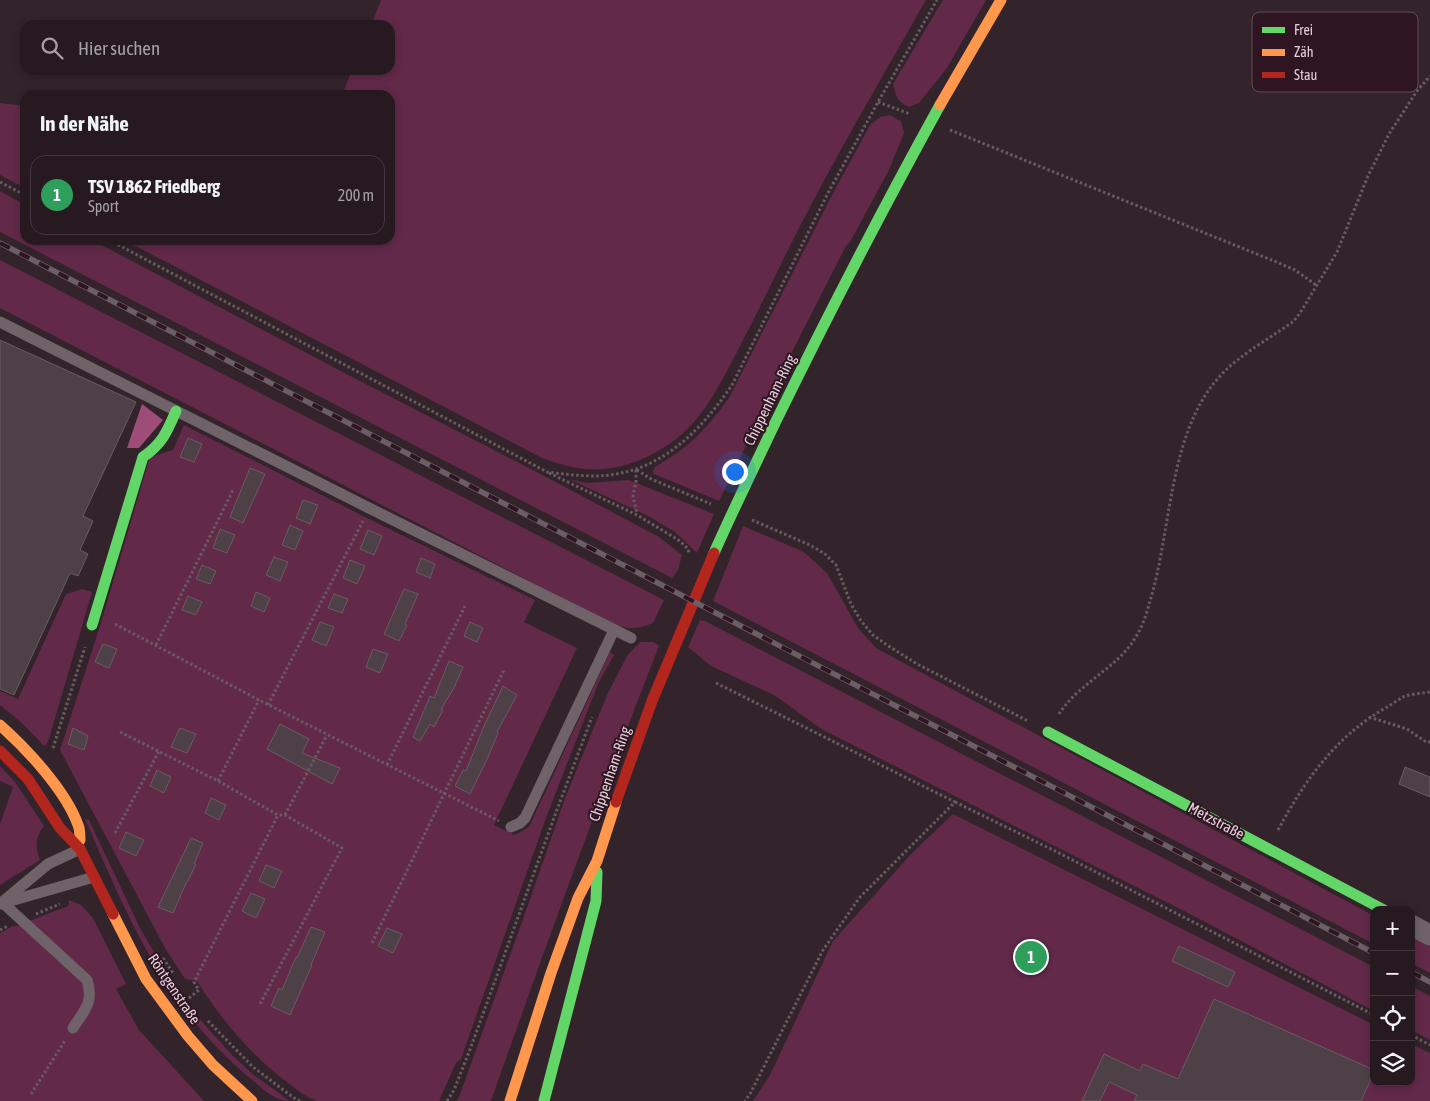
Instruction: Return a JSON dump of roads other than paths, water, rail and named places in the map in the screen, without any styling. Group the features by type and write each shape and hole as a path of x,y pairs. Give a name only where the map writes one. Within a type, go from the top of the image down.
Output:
{"main road":[{"name":"Chippenham-Ring","path":"510,1101 551,973 578,898 597,861 611,814 652,701 728,521 818,337 890,196 1001,0"},
{"path":"93,620 143,457 158,446 176,411"},
{"name":"Röntgenstraße","path":"0,725 20,743 62,794 79,826 80,849"},
{"name":"Metzstraße","path":"1048,732 1377,906"},
{"name":"Röntgenstraße","path":"0,751 28,779 60,828 80,849 146,979 188,1036 213,1066 252,1101"},
{"name":"Chippenham-Ring","path":"544,1101 596,901 597,861"}],"street":[{"path":"1415,926 1430,934"}],"lane":[{"path":"0,322 631,638"},
{"path":"511,827 520,823 525,818 614,630"},
{"path":"1,904 48,864 80,849"},
{"path":"1,904 94,876"},
{"path":"1,904 87,980 90,991 89,1004 73,1028"}],"railway":[{"path":"0,243 1370,951"},
{"path":"1415,974 1430,982"}],"place":[{"name":"TSV 1862 Friedberg","path":"1031,957"}]}
